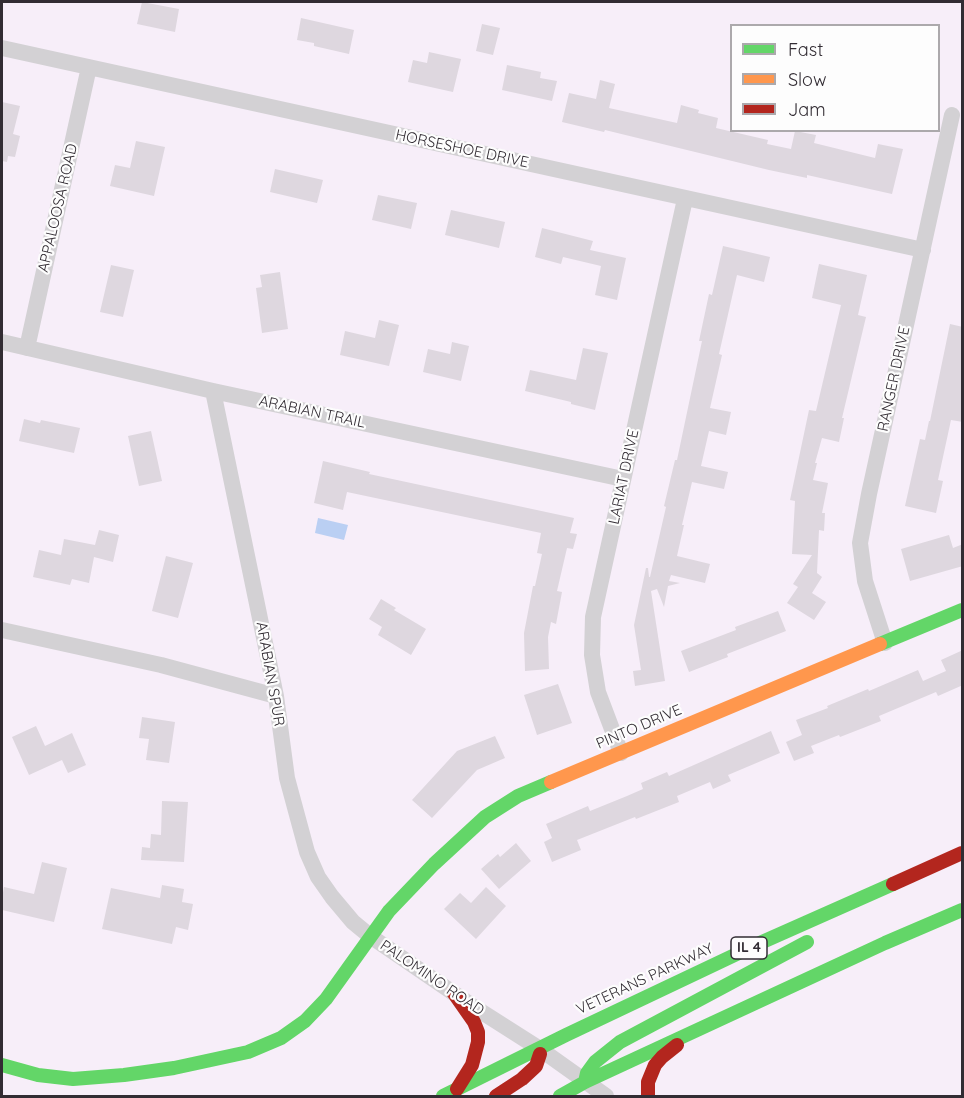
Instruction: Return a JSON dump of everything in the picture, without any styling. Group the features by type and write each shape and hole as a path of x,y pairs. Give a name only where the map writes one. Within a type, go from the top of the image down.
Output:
{"main road":[{"name":"PINTO DRIVE","path":"370,936 388,911 434,864 485,817 518,796 963,610"},
{"path":"883,904 963,855"},
{"name":"VETERANS PARKWAY","path":"443,1096 760,943 963,855"},
{"path":"560,1096 585,1082 874,948 963,910"},
{"name":"PALOMINO ROAD","path":"2,1065 38,1075 73,1079 174,1068 248,1052 280,1038 305,1021 326,999 370,936"},
{"path":"585,1082 587,1073 595,1062 620,1042 819,936"},
{"path":"453,992 474,1022 478,1032 472,1065 458,1089"},
{"path":"648,1096 648,1082 655,1065 695,1031"},
{"path":"496,1096 522,1079 536,1066 540,1057 540,1049"}],"street":[{"name":"HORSESHOE DRIVE","path":"2,48 922,250"},
{"name":"APPALOOSA ROAD","path":"27,348 89,67"},
{"name":"RANGER DRIVE","path":"885,643 865,581 860,543 868,494 952,115"},
{"name":"LARIAT DRIVE","path":"621,753 598,692 592,655 593,617 686,199"},
{"name":"ARABIAN TRAIL","path":"2,342 213,391 623,479"},
{"name":"ARABIAN SPUR","path":"213,391 276,696 287,778 307,852 318,877 332,897 353,922 370,936"},
{"path":"2,630 161,665 276,696"},
{"name":"PALOMINO ROAD","path":"370,936 540,1049 606,1096"}],"water":[{"path":"318,518 348,525 344,540 315,533"}],"building":[{"path":"142,2 179,9 175,32 137,24"},
{"path":"301,18 354,30 349,54 297,40"},
{"path":"482,24 500,28 493,55 476,51"},
{"path":"429,52 461,59 453,92 408,82 413,60 427,63"},
{"path":"507,65 541,72 540,78 557,81 552,101 502,90"},
{"path":"600,80 615,84 609,108 677,123 681,105 699,110 698,113 718,118 716,128 768,140 767,144 791,149 795,132 800,132 816,135 814,143 875,158 878,144 903,149 892,194 807,175 807,178 769,170 605,130 604,132 562,122 569,93 596,99"},
{"path":"2,102 20,106 13,134 20,136 15,157 8,156 7,162 2,161"},
{"path":"136,141 165,147 154,196 110,186 115,165 130,168"},
{"path":"275,169 323,180 317,203 270,192"},
{"path":"378,195 417,203 411,229 372,220"},
{"path":"451,210 505,222 499,248 445,235"},
{"path":"542,228 593,241 590,250 626,258 617,300 595,295 601,266 563,257 561,264 535,257"},
{"path":"723,246 770,257 764,282 737,275 719,354 722,355 710,408 731,412 726,435 709,431 701,466 728,472 724,489 692,482 682,525 684,525 677,556 710,564 705,583 671,575 669,581 680,583 668,586 664,607 657,589 651,591 665,681 635,686 633,671 641,670 634,625 646,568 648,568 650,577 702,341 699,341 709,294 712,295"},
{"path":"819,264 867,275 858,315 866,317 842,418 844,418 839,442 822,438 815,463 817,463 813,480 828,483 822,513 825,513 824,531 819,530 817,573 822,577 812,593 826,602 814,620 787,603 798,587 793,584 812,555 792,554 795,501 790,500 809,410 816,411 841,305 812,298"},
{"path":"111,265 134,270 123,317 100,312"},
{"path":"280,272 288,329 262,333 256,288 262,287 260,275"},
{"path":"379,320 399,325 389,366 340,355 345,331 375,338"},
{"path":"950,324 963,327 963,422 951,420 938,480 943,481 936,513 905,506 920,439 925,440 930,421"},
{"path":"452,342 469,346 461,381 423,372 428,349 450,354"},
{"path":"583,348 608,353 595,410 525,391 530,370 576,380"},
{"path":"24,419 80,428 74,453 19,441"},
{"path":"151,431 162,481 139,486 128,436"},
{"path":"323,461 370,472 369,474 574,518 570,533 577,534 573,549 567,548 557,591 562,592 556,624 551,622 548,637 549,669 525,671 524,633 542,554 537,553 541,533 347,492 343,510 314,503"},
{"path":"99,530 119,535 113,562 94,557 89,583 72,579 70,585 33,577 39,550 61,555 64,539 95,545"},
{"path":"949,535 953,548 963,544 963,566 910,581 901,549"},
{"path":"166,556 193,563 178,618 152,611"},
{"path":"381,599 396,608 394,610 426,629 411,655 378,635 382,627 369,619"},
{"path":"778,611 786,631 689,672 681,651"},
{"path":"963,650 963,685 938,696 936,692 879,716 881,721 811,746 814,753 794,761 786,742 802,735 796,720 918,670 923,681 946,671 941,660"},
{"path":"558,684 572,723 537,735 524,695"},
{"path":"142,717 175,722 169,763 146,760 149,739 139,738"},
{"path":"36,726 45,746 72,733 86,765 68,773 62,760 29,775 12,737"},
{"path":"771,731 780,753 728,775 731,781 713,789 710,782 677,796 679,802 577,840 581,850 552,862 544,842 552,838 546,824 588,806 590,811 627,796 643,789 641,783 667,772 669,776"},
{"path":"495,736 505,758 477,770 432,818 412,800 457,751"},
{"path":"162,801 188,802 184,862 141,860 142,847 150,848 151,834 161,835"},
{"path":"516,843 531,861 499,889 481,869 498,854 500,857"},
{"path":"42,862 67,868 54,922 2,910 4,887 34,894"},
{"path":"162,885 184,889 182,902 193,904 188,930 176,927 172,944 102,929 111,888 160,898"},
{"path":"486,887 506,906 476,939 444,909 460,893 471,903"}],"traffic: fast":[{"path":"880,644 962,610"},
{"path":"2,1065 38,1075 73,1079 124,1075 174,1068 248,1052 281,1038 305,1021 326,999 389,911 434,864 485,817 518,796 551,782"},
{"path":"443,1096 760,943 893,884"},
{"path":"560,1096 585,1082 885,943 962,910"},
{"path":"585,1082 587,1073 595,1062 620,1042 807,942"}],"traffic: slow":[{"path":"551,782 880,644"}],"traffic: jam":[{"path":"893,884 962,853"},
{"path":"453,992 474,1022 478,1032 472,1065 457,1089"},
{"path":"648,1096 648,1082 655,1065 677,1045"},
{"path":"496,1096 522,1079 536,1066 540,1054"}]}
